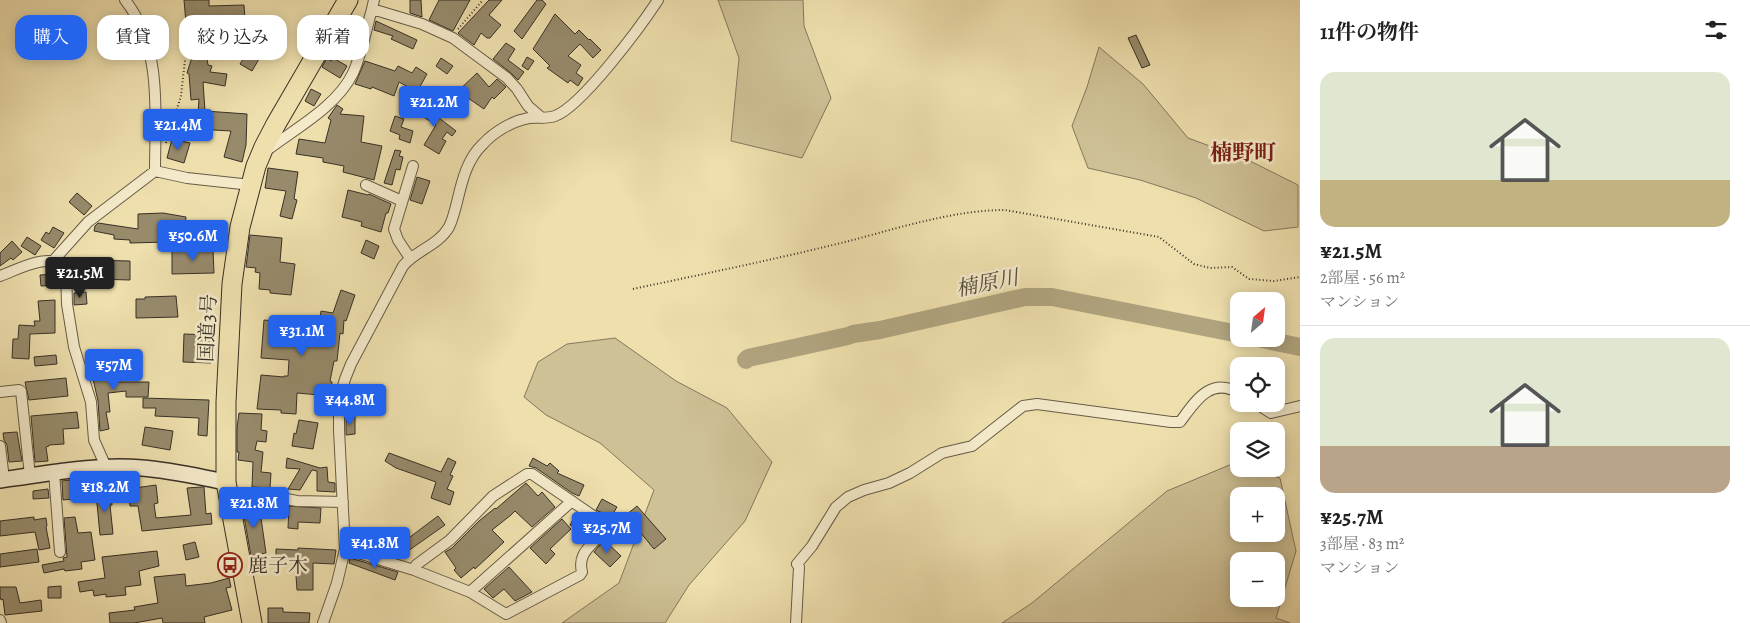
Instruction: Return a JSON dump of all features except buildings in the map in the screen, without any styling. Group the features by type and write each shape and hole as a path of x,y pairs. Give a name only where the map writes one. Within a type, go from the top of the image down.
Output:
{"highway":[{"name":"国道3号","path":"252,623 228,489 226,402 232,284 240,228 250,185 264,147 348,0"}],"street":[{"path":"126,0 142,28 151,62 156,106 155,171"},
{"path":"323,623 337,583 345,549 339,400 344,379 403,266 410,258 432,245 448,228 464,173 474,154 482,144 496,132 514,123 528,118 555,116 570,106 627,43 658,0"},
{"path":"264,147 270,148 323,108 341,91 352,74 361,53 373,5 453,38 507,78 528,106 542,118"},
{"path":"410,258 398,240 394,229 413,166"},
{"path":"53,261 88,222 155,171 187,178 250,185"},
{"path":"366,185 402,201"},
{"path":"0,276 35,262 53,261 64,266 66,269 68,304 74,347 91,402 94,440 106,467"},
{"path":"796,623 799,567 797,564 812,546 836,507 848,497 889,483 910,473 942,453 972,446 1023,406 1037,404 1180,422 1200,395 1218,387 1230,387"},
{"path":"0,392 21,391 30,476"},
{"path":"1285,410 1300,406"},
{"path":"0,446 2,480 106,467 143,468 228,489 297,501 343,502"},
{"path":"54,472 60,552"},
{"path":"345,549 414,570 470,592 506,614 580,575 582,572 581,557 604,530 605,524 532,474 527,474 492,496 450,540 416,565 414,570"},
{"path":"470,592 572,501"}],"path":[{"path":"453,38 462,23 483,0"},
{"path":"155,157 163,149 169,136 181,96 185,60"},
{"path":"634,289 762,262 932,220 991,210 1159,237 1194,264 1210,268 1232,267 1249,279 1274,281 1300,277"}],"shaded area":[{"path":"718,0 803,0 804,26 831,98 802,158 731,141 739,58"},
{"path":"1099,47 1143,84 1188,138 1248,160 1298,185 1298,227 1264,231 1196,198 1140,180 1088,168 1072,126 1087,87"},
{"path":"615,338 676,381 727,408 772,462 745,521 689,585 665,623 562,623 619,583 654,490 600,443 546,415 524,397 538,362 567,344"},
{"path":"1230,465 1230,477 1280,478 1282,487 1230,487 1230,542 1285,542 1285,501 1296,551 1285,588 1285,552 1230,552 1230,607 1279,607 1276,618 1290,623 1002,623 1032,603 1167,491"}],"waterway":[{"name":"楠原川","path":"746,360 853,334 880,330 1025,297 1052,297 1230,332"},
{"name":"楠原川","path":"1285,344 1300,347"}],"place":[{"name":"鹿子木","path":"230,565"}],"district":[{"name":"楠野町","path":"1243,152"}]}
